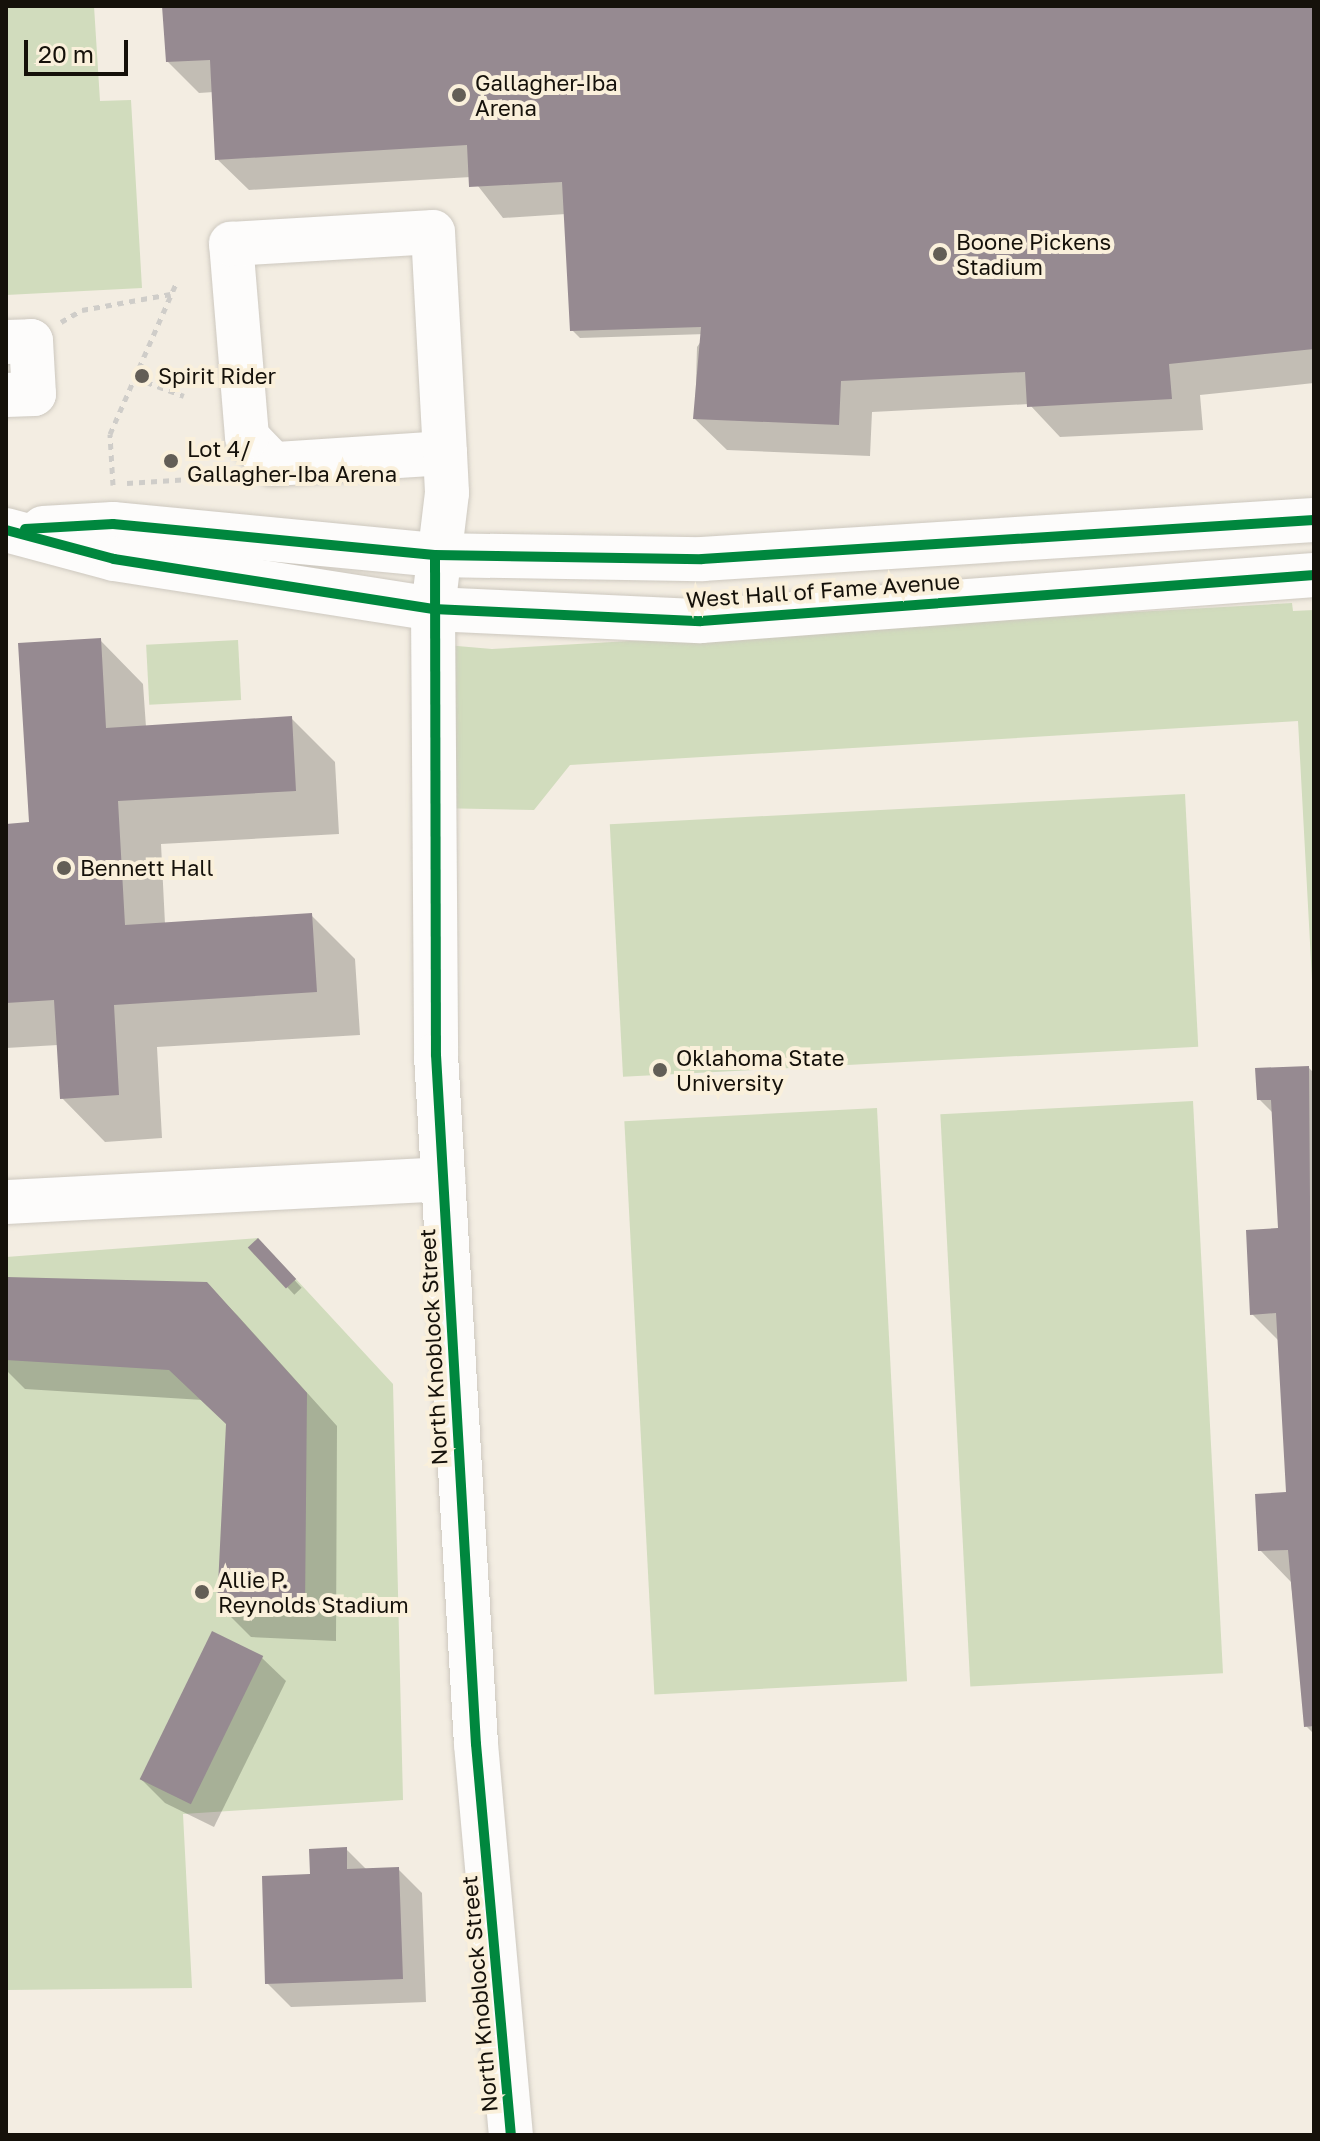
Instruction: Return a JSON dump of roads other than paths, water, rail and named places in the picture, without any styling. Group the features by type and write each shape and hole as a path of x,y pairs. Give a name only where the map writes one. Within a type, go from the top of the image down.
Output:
{"main road":[{"name":"North Knoblock Street","path":"445,453 273,464 247,437 231,244 433,232 445,453 447,493 435,555 433,609 443,1179 476,1744 511,2135"},
{"path":"6,395 34,394 19,342"},
{"name":"West Hall of Fame Avenue","path":"6,530 113,524 435,555 702,559 1314,520"},
{"name":"West Hall of Fame Avenue","path":"6,530 114,559 433,609 701,621 1314,575"},
{"path":"6,1202 443,1179"}],"place":[{"name":"Gallagher-Iba Arena","path":"459,95"},
{"name":"Boone Pickens Stadium","path":"940,254"},
{"name":"Spirit Rider","path":"142,376"},
{"name":"Lot 4/ Gallagher-Iba Arena","path":"171,461"},
{"name":"Bennett Hall","path":"64,868"},
{"name":"Oklahoma State University","path":"660,1070"},
{"name":"Allie P. Reynolds Stadium","path":"202,1592"}]}
